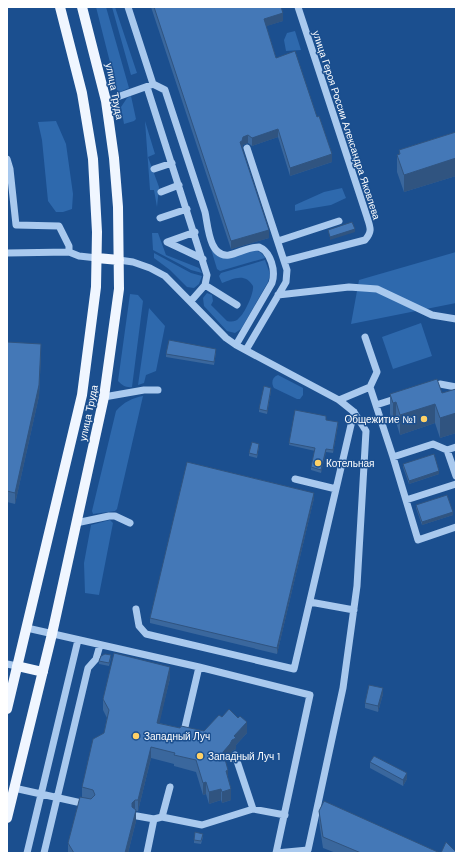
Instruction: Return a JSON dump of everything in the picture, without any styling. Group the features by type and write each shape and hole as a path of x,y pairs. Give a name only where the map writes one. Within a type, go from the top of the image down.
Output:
{"main road":[{"name":"улица Труда","path":"7,709 82,395 96,292 98,258 95,180 89,127 79,79 60,7"},
{"name":"улица Труда","path":"7,818 52,634 104,398 118,289 119,260 116,177 106,101 82,7"},
{"path":"98,258 119,260"},
{"path":"17,666 43,672"}],"street":[{"path":"128,7 172,163 203,258 207,275 205,285 191,301"},
{"name":"улица Героя России Александра Яковлева","path":"284,261 365,240 370,234 371,228 298,7"},
{"path":"106,101 150,85 164,90 205,212 208,231 215,251 226,255 252,247 259,247 267,252 274,276 272,283 236,345"},
{"path":"246,350 286,282 287,276 278,241 247,148"},
{"path":"7,160 10,169 16,225 59,226 69,246 69,252"},
{"path":"154,169 172,163"},
{"path":"161,192 179,185"},
{"path":"160,218 187,210"},
{"path":"278,241 339,221"},
{"path":"194,232 167,242 203,258"},
{"path":"7,253 69,252 79,256 98,258"},
{"path":"26,628 199,667 310,695 276,853 308,850 343,688 354,610 357,586 366,431 354,412 339,400 236,345 226,338 165,276 150,268 133,262 119,260"},
{"path":"205,285 237,305"},
{"path":"278,295 349,287 377,289 432,315 456,319"},
{"path":"339,400 370,387 377,372 365,337"},
{"path":"426,389 440,384 456,387"},
{"path":"370,387 418,540 456,527"},
{"path":"104,398 144,390 158,390"},
{"path":"376,405 404,396"},
{"path":"136,609 139,626 146,634 294,668 354,412"},
{"path":"393,457 433,444 447,450 456,447"},
{"path":"447,450 456,476"},
{"path":"294,479 336,489"},
{"path":"406,500 456,484"},
{"path":"76,522 115,516 130,523"},
{"path":"310,602 354,610"},
{"path":"27,853 78,640"},
{"path":"44,853 88,668 96,659 100,645"},
{"path":"7,664 17,666"},
{"path":"185,727 199,667"},
{"path":"235,756 253,809"},
{"path":"162,817 170,787"},
{"path":"14,788 90,805"},
{"path":"137,816 154,819 162,817 202,825 253,809 285,815"},
{"path":"146,853 154,819"}],"shaded area":[{"path":"96,7 106,7 129,88 120,92 117,90"},
{"path":"112,7 115,7 137,73 131,75"},
{"path":"295,31 301,50 286,51 284,40 287,33"},
{"path":"131,96 136,119 124,124 121,107 127,98"},
{"path":"56,121 66,144 73,194 72,209 63,212 56,212 48,201 42,140 38,122"},
{"path":"145,121 155,154 148,157 159,187 157,207 154,190 150,190"},
{"path":"342,188 346,198 331,205 295,211 295,205 324,192"},
{"path":"152,233 158,233 166,255 199,268 202,273 191,270 153,250"},
{"path":"211,249 217,256 224,258 254,251 260,252 265,258 220,271 217,269"},
{"path":"456,252 456,303 351,324 359,280"},
{"path":"154,253 191,273 202,276 199,284 194,288 187,287 170,270 154,258"},
{"path":"265,260 270,274 268,282 241,329 235,333 227,331 204,306 203,298 207,293 212,295 213,301 211,305 227,321 232,322 236,320 246,308 251,298 253,286 250,282 243,278 235,278 222,283 219,276 221,273"},
{"path":"130,294 138,295 143,301 132,387 128,387 124,386 118,381"},
{"path":"149,308 165,326 156,371 146,375 144,383 138,385"},
{"path":"421,323 432,356 393,369 382,337"},
{"path":"278,375 303,388 303,395 300,399 274,388 273,380 274,377"},
{"path":"143,396 117,509 115,511 93,514 92,511 116,411 128,401"},
{"path":"110,520 113,523 99,595 85,593 84,563 91,525"}],"building":[{"path":"154,7 281,7 283,13 264,19 276,58 295,51 317,117 319,116 332,154 290,168 278,129 252,138 248,135 243,137 242,141 240,142 269,230 231,241"},
{"path":"456,132 456,158 404,175 397,155 400,154 399,150"},
{"path":"352,222 355,229 330,237 328,230"},
{"path":"169,340 216,349 214,362 166,354"},
{"path":"7,342 41,344 39,385 15,493 7,491"},
{"path":"437,379 442,393 456,389 456,413 440,418 435,404 400,415 396,402 393,403 390,394"},
{"path":"264,386 271,388 267,411 259,409"},
{"path":"295,410 326,416 326,420 338,422 333,450 326,449 321,470 311,467 315,448 289,443"},
{"path":"252,442 259,444 257,455 249,453"},
{"path":"434,454 439,471 409,481 403,464"},
{"path":"187,462 314,493 277,648 150,618"},
{"path":"447,495 453,512 422,522 416,505"},
{"path":"114,653 170,667 157,723 204,731 219,715 222,717 229,709 238,718 240,716 247,722 234,736 236,738 232,740 223,752 231,789 222,792 221,789 209,792 206,782 203,783 196,760 174,755 175,753 151,747 138,800 135,800 132,803 132,807 136,810 125,853 74,853 68,843 80,797 91,799 95,795 93,790 82,787 93,739 104,733 109,710 103,699"},
{"path":"105,654 111,655 109,663 99,661 101,656"},
{"path":"369,685 383,688 378,706 365,703"},
{"path":"374,756 407,773 403,780 370,762"},
{"path":"324,801 440,853 361,853 323,837 319,811"},
{"path":"195,832 203,834 201,841 194,840"},
{"path":"446,842 456,852 456,853 441,853"}],"place":[{"name":"Общежитие №1","path":"424,419"},
{"name":"Котельная","path":"318,463"},
{"name":"Западный Луч","path":"136,736"},
{"name":"Западный Луч 1","path":"200,756"}]}
